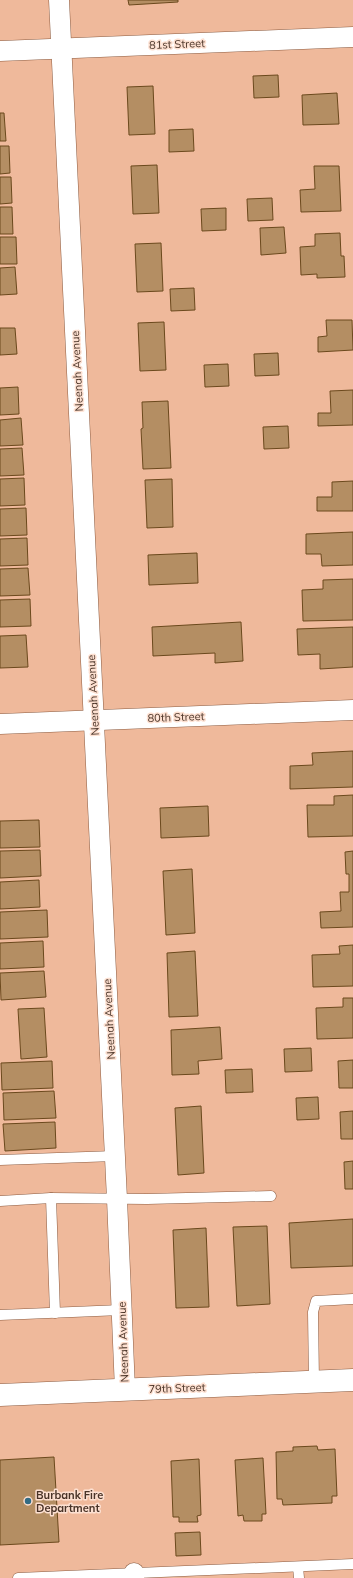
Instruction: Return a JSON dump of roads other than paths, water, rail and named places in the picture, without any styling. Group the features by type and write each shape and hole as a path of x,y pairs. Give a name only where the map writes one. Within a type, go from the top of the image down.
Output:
{"main road":[{"name":"79th Street","path":"0,1395 353,1380"}],"street":[{"name":"Neenah Avenue","path":"59,0 60,49 94,720 125,1390"},
{"name":"81st Street","path":"0,51 353,36"},
{"name":"80th Street","path":"0,724 353,710"}],"lane":[{"path":"0,1160 115,1156"},
{"path":"0,1201 51,1198 117,1200 271,1196"},
{"path":"51,1198 55,1313"},
{"path":"314,1382 313,1312 316,1301 353,1299"},
{"path":"0,1315 121,1310"},
{"path":"18,1578 134,1576 353,1564"},
{"path":"298,1567 299,1578"}],"place":[{"name":"Burbank Fire Department","path":"28,1501"}]}
